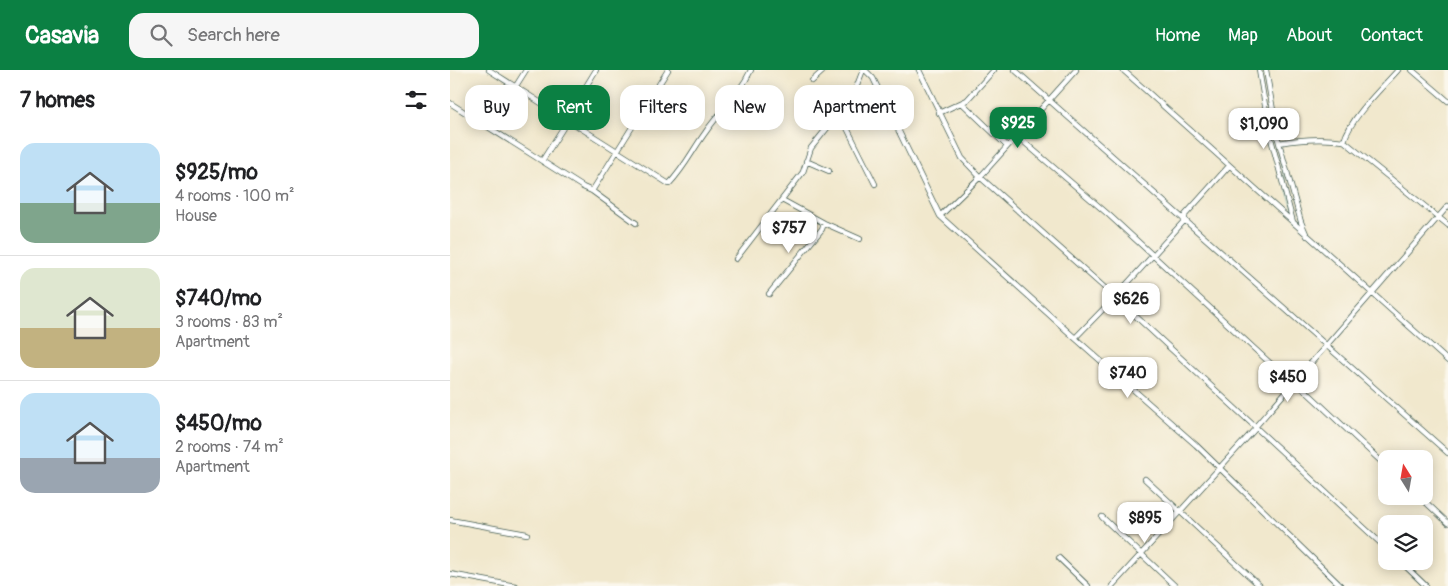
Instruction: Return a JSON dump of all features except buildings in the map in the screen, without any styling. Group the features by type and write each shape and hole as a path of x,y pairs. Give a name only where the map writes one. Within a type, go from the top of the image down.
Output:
{"street":[{"path":"489,70 512,85"},
{"path":"516,85 526,70"},
{"path":"587,85 596,70"},
{"path":"592,191 668,70"},
{"path":"584,130 669,184 688,162 703,135 739,91 751,70"},
{"path":"812,81 824,70"},
{"path":"857,85 864,70 873,78 940,216 1196,445 1341,586"},
{"path":"919,70 962,158 980,177 1116,297 1378,540"},
{"path":"939,113 962,103 994,70"},
{"path":"1016,70 1448,453"},
{"path":"940,216 980,177 1076,70"},
{"path":"1123,70 1448,361"},
{"path":"1259,70 1270,136 1294,224"},
{"path":"1266,70 1280,143 1301,222 1308,237"},
{"path":"1344,141 1347,131 1354,121 1398,70"},
{"path":"1412,70 1448,101"},
{"path":"450,103 465,112"},
{"path":"962,103 1007,146"},
{"path":"495,130 592,191 636,223"},
{"path":"542,161 560,130"},
{"path":"736,259 803,172 811,148 825,130"},
{"path":"848,130 875,184"},
{"path":"1017,136 1153,255 1271,364 1294,380 1378,459"},
{"path":"1280,143 1309,139 1344,141 1448,225"},
{"path":"806,161 829,170"},
{"path":"1075,338 1116,297 1185,220 1185,215 1229,166"},
{"path":"782,200 824,224 860,239"},
{"path":"1112,586 1256,429 1256,426 1294,380 1448,206"},
{"path":"769,294 822,229 824,224"},
{"path":"1145,479 1260,586"},
{"path":"1428,505 1448,524"},
{"path":"1102,517 1175,586"},
{"path":"450,520 527,534"},
{"path":"1059,558 1088,586"},
{"path":"1409,570 1426,586"},
{"path":"450,574 516,586"}],"waterway":[{"path":"1279,149 1285,182"},
{"path":"1287,189 1298,220"}]}
